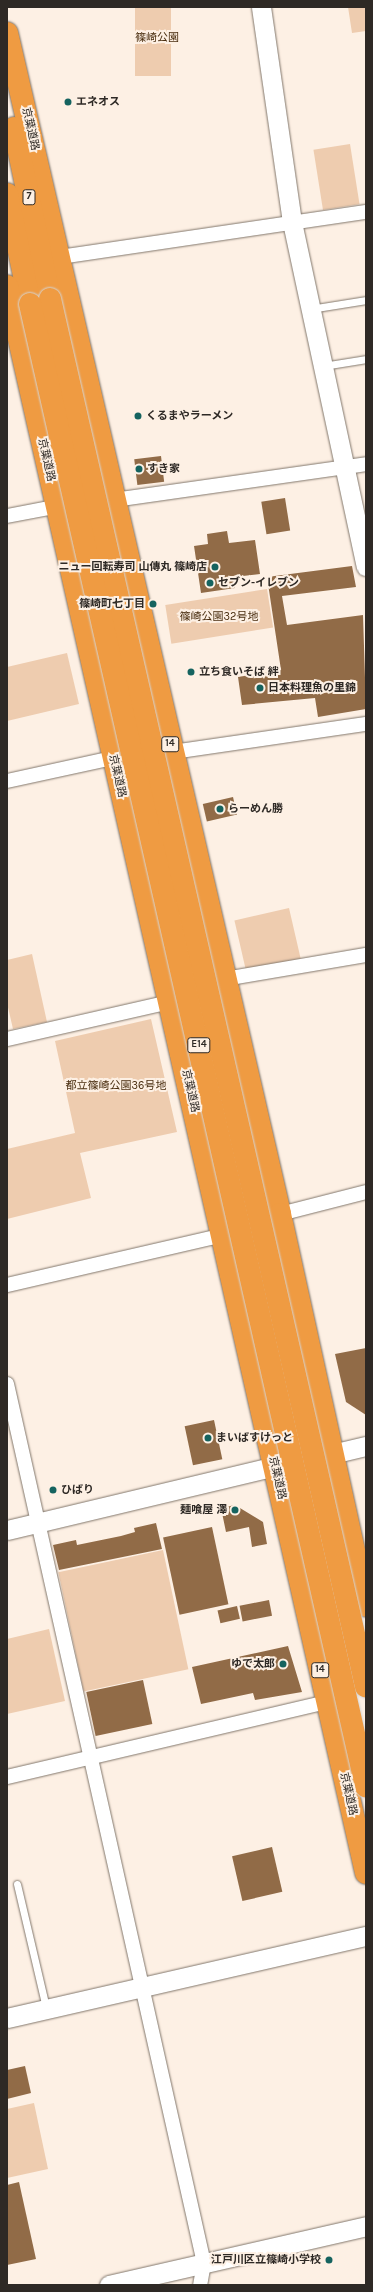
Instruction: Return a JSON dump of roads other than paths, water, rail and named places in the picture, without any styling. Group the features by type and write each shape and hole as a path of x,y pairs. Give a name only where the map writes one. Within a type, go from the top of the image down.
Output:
{"highway":[{"name":"京葉道路","path":"7,33 117,501 172,752 280,1214 366,1606"},
{"name":"7","path":"7,95 40,301"},
{"name":"7","path":"7,194 40,301"},
{"name":"京葉道路","path":"7,286 223,1235 366,1874"},
{"name":"京葉道路","path":"40,301 366,1786"},
{"name":"E14","path":"40,301 366,1686"}],"street":[{"path":"261,7 292,222 343,467 366,566"},
{"path":"60,257 366,212"},
{"path":"7,516 56,505 117,501 366,464"},
{"path":"7,782 113,757 172,752 366,724"},
{"path":"225,979 366,955"},
{"path":"7,1038 170,1002"},
{"path":"280,1214 366,1192"},
{"path":"7,1285 223,1235"},
{"path":"7,1384 91,1758 140,1989 204,2263 200,2285"},
{"path":"7,1530 251,1474 274,1466 366,1446"},
{"path":"7,1777 327,1702"},
{"path":"7,2018 140,1989 366,1936"},
{"path":"109,2285 366,2226"}],"lane":[{"path":"310,309 366,300"},
{"path":"322,366 366,359"},
{"path":"17,1884 46,2009"}],"place":[{"name":"エネオス","path":"68,102"},
{"name":"くるまやラーメン","path":"138,416"},
{"name":"すき家","path":"139,469"},
{"name":"ニュー回転寿司 山傳丸 篠崎店","path":"215,567"},
{"name":"セブン-イレブン","path":"210,583"},
{"name":"篠崎町七丁目","path":"153,604"},
{"name":"立ち食いそば 絆","path":"191,672"},
{"name":"日本料理魚の里錦","path":"260,688"},
{"name":"らーめん勝","path":"220,809"},
{"name":"まいばすけっと","path":"208,1438"},
{"name":"ひばり","path":"53,1490"},
{"name":"麺喰屋 澤","path":"235,1510"},
{"name":"ゆで太郎","path":"283,1664"},
{"name":"江戸川区立篠崎小学校","path":"329,2260"}],"park label":[{"name":"篠崎公園","path":"157,38"},
{"name":"篠崎公園32号地","path":"219,617"},
{"name":"都立篠崎公園36号地","path":"116,1086"}]}
